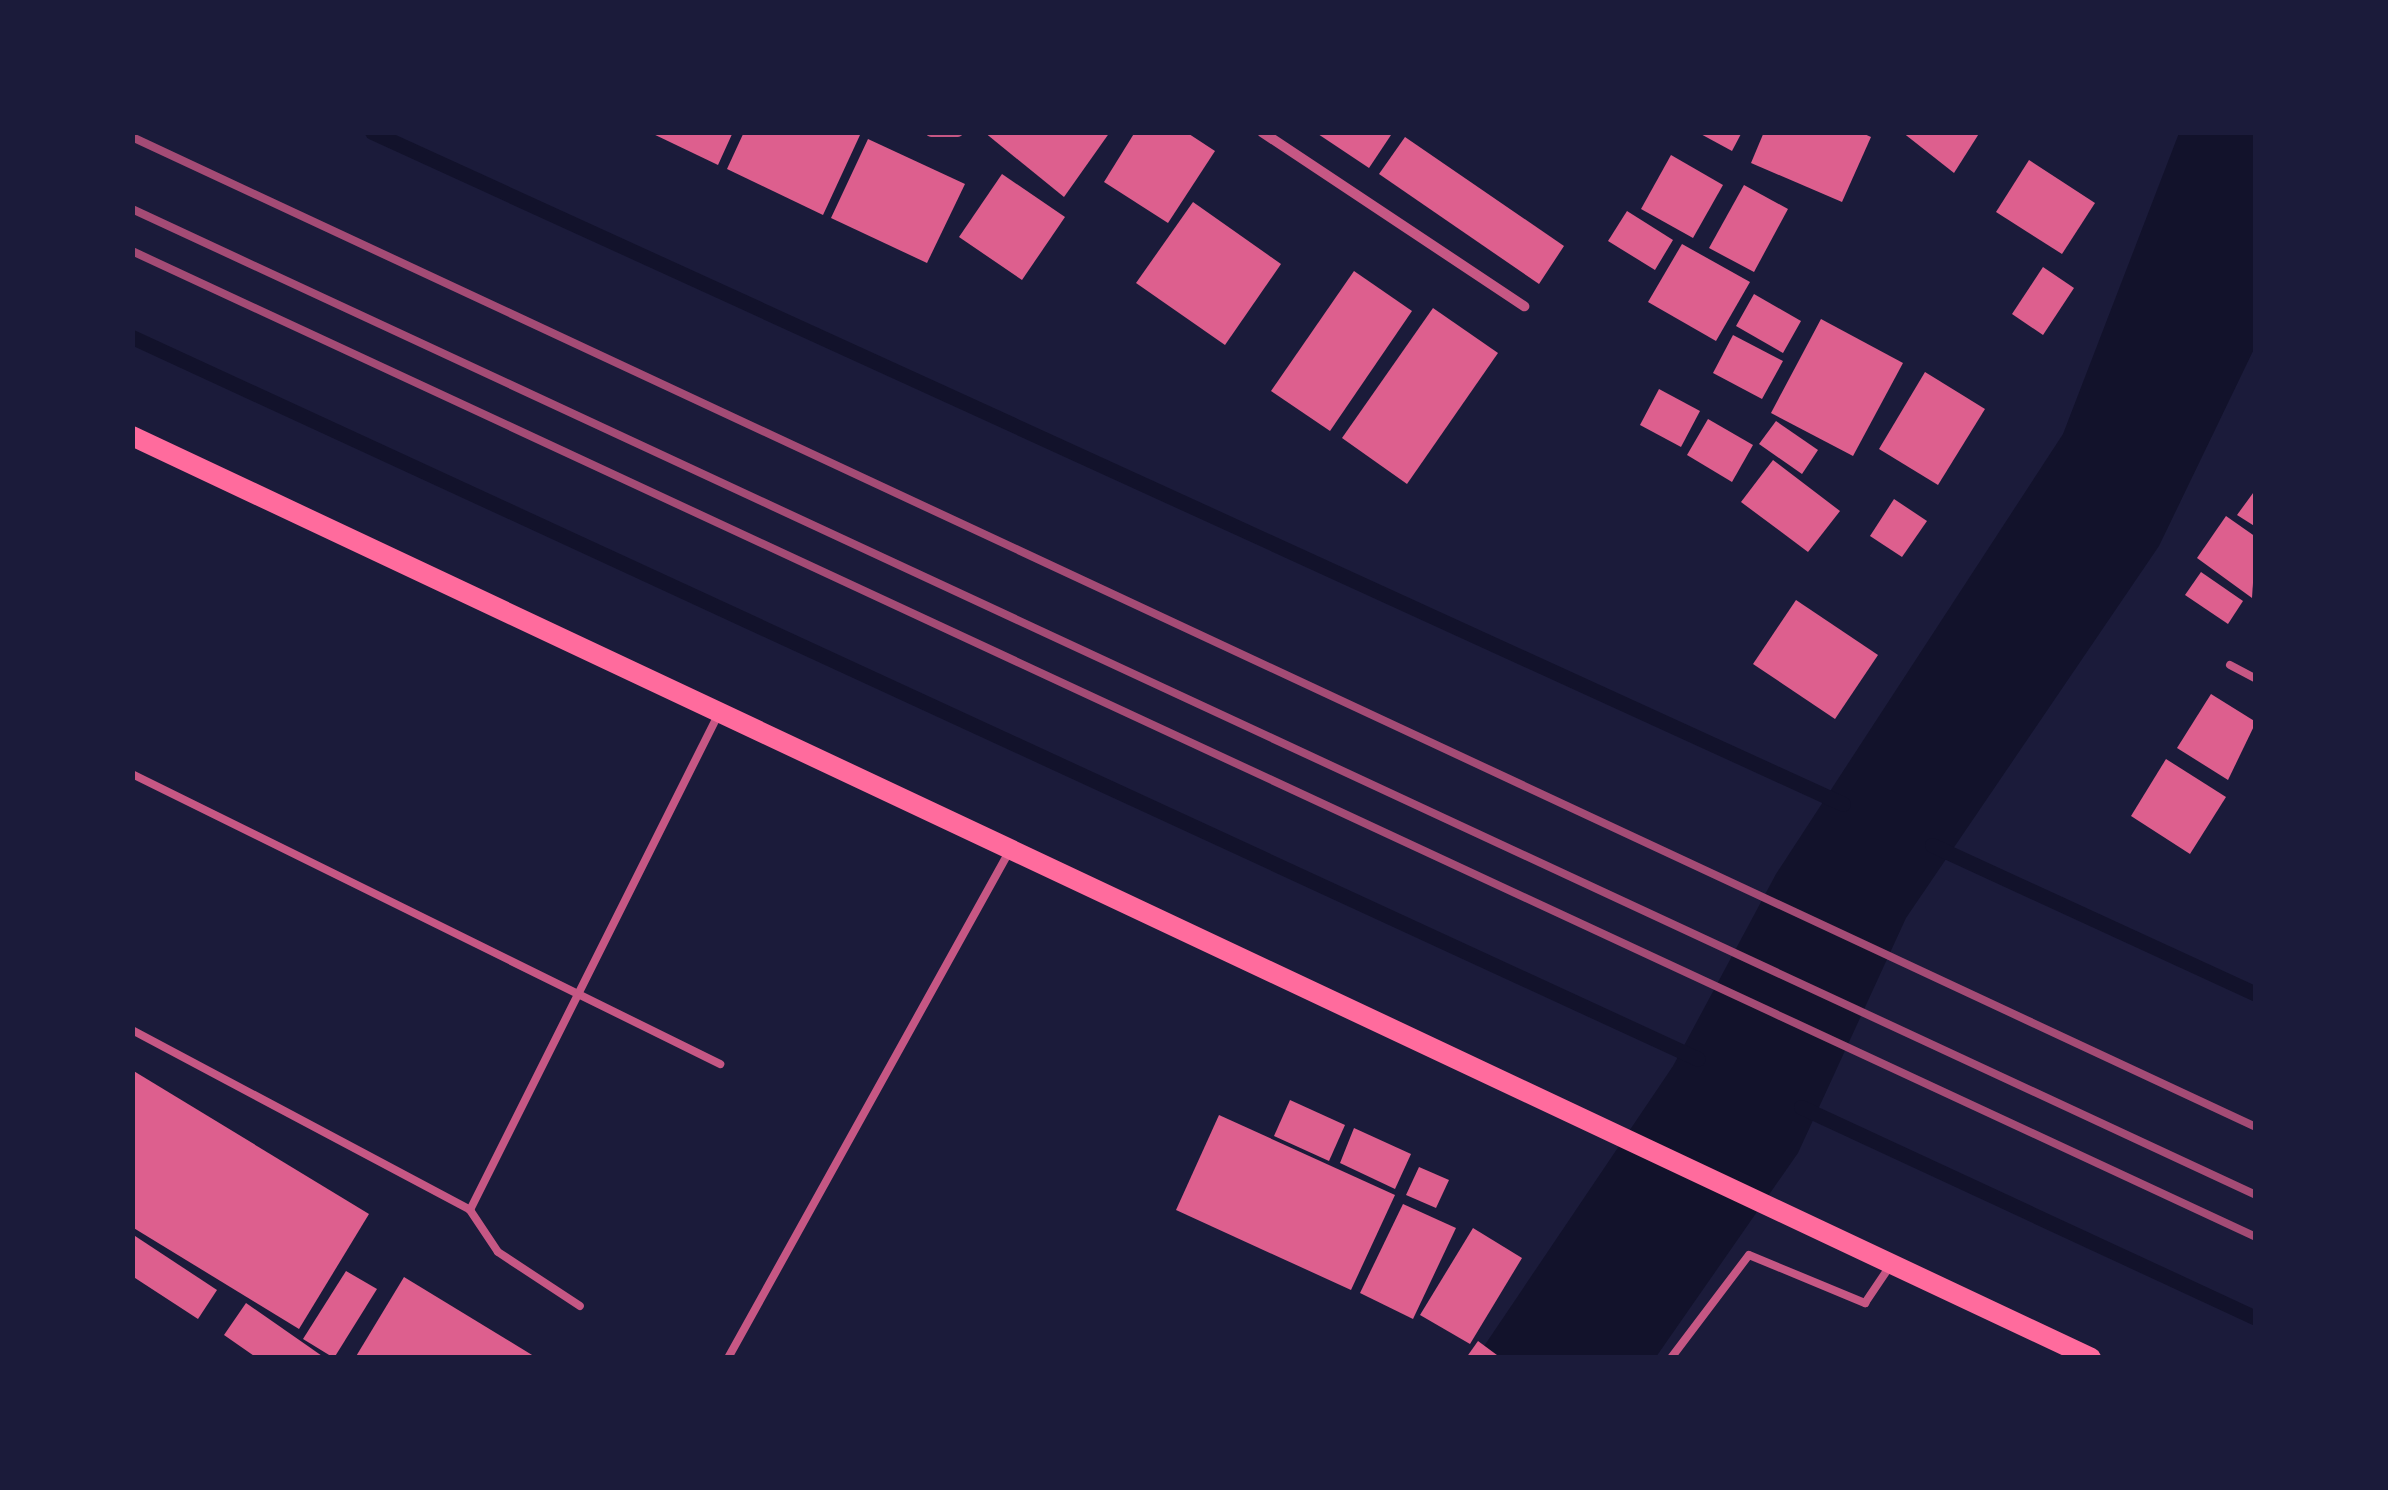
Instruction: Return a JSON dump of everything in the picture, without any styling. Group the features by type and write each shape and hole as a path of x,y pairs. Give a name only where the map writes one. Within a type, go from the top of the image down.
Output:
{"main road":[{"path":"133,439 1014,844 1543,1098 1894,1258 2092,1358"}],"street":[{"path":"931,132 958,132"},
{"path":"1262,132 1524,306"}],"lane":[{"path":"2230,665 2256,679"},
{"path":"470,1210 721,708"},
{"path":"132,774 720,1064"},
{"path":"728,1358 1014,844"},
{"path":"132,1030 470,1210 498,1252 580,1306"},
{"path":"1671,1358 1749,1255 1865,1303 1894,1258"}],"shaded area":[{"path":"2179,133 2255,133 2255,347 2159,546 1906,918 1798,1153 1656,1357 1476,1358 1673,1066 1776,874 2063,434"}],"building":[{"path":"649,132 733,132 718,165"},
{"path":"744,132 860,135 823,215 727,169"},
{"path":"984,132 1110,132 1064,197"},
{"path":"1135,132 1186,132 1215,151 1168,223 1104,182"},
{"path":"1315,132 1393,132 1369,168"},
{"path":"1697,132 1742,132 1732,151"},
{"path":"1764,132 1860,132 1871,137 1842,202 1751,163"},
{"path":"1902,132 1980,132 1954,173"},
{"path":"1405,137 1564,246 1539,284 1379,174"},
{"path":"868,139 965,184 927,263 831,218"},
{"path":"1671,155 1723,185 1693,238 1641,209"},
{"path":"2029,160 2095,203 2062,254 1996,212"},
{"path":"1002,174 1065,217 1022,280 959,237"},
{"path":"1744,185 1788,209 1754,272 1709,248"},
{"path":"1193,202 1281,264 1225,345 1136,283"},
{"path":"1627,211 1673,240 1655,270 1608,241"},
{"path":"1682,244 1750,282 1716,341 1648,302"},
{"path":"2043,267 2074,288 2043,335 2012,314"},
{"path":"1354,271 1412,311 1330,431 1271,391"},
{"path":"1754,294 1801,321 1783,353 1736,326"},
{"path":"1433,308 1498,353 1407,484 1342,438"},
{"path":"1821,319 1903,363 1853,456 1771,413"},
{"path":"1733,335 1783,361 1762,399 1713,373"},
{"path":"1925,372 1985,409 1938,485 1879,449"},
{"path":"1659,389 1700,411 1681,447 1640,425"},
{"path":"1708,419 1753,445 1732,482 1687,455"},
{"path":"1776,421 1818,450 1802,474 1759,444"},
{"path":"1773,460 1840,511 1808,552 1741,502"},
{"path":"2256,489 2256,527 2237,515"},
{"path":"1894,499 1927,521 1902,557 1870,536"},
{"path":"2226,516 2256,537 2252,598 2197,558"},
{"path":"2201,572 2243,601 2228,624 2185,595"},
{"path":"1796,600 1878,655 1835,719 1753,664"},
{"path":"2211,694 2256,722 2228,780 2177,748"},
{"path":"2166,759 2226,797 2190,854 2131,816"},
{"path":"132,1070 369,1214 299,1329 132,1227"},
{"path":"1290,1100 1345,1125 1329,1161 1274,1136"},
{"path":"1219,1115 1395,1195 1351,1290 1176,1210"},
{"path":"1354,1128 1411,1154 1395,1189 1340,1163"},
{"path":"1419,1167 1449,1180 1436,1208 1406,1195"},
{"path":"1403,1204 1456,1228 1413,1319 1360,1293"},
{"path":"1473,1228 1522,1258 1470,1344 1420,1315"},
{"path":"132,1234 217,1290 198,1319 132,1276"},
{"path":"346,1271 377,1289 334,1358 303,1339"},
{"path":"404,1277 537,1358 355,1358"},
{"path":"246,1303 325,1358 257,1358 224,1335"},
{"path":"1478,1341 1501,1358 1466,1358"}],"waterway":[{"path":"372,132 1843,804"},
{"path":"132,337 1698,1059"},
{"path":"1932,845 2256,994"},
{"path":"1801,1107 2256,1318"}],"railway":[{"path":"132,137 2256,1127"},
{"path":"132,209 2256,1195"},
{"path":"132,251 2256,1237"}]}
